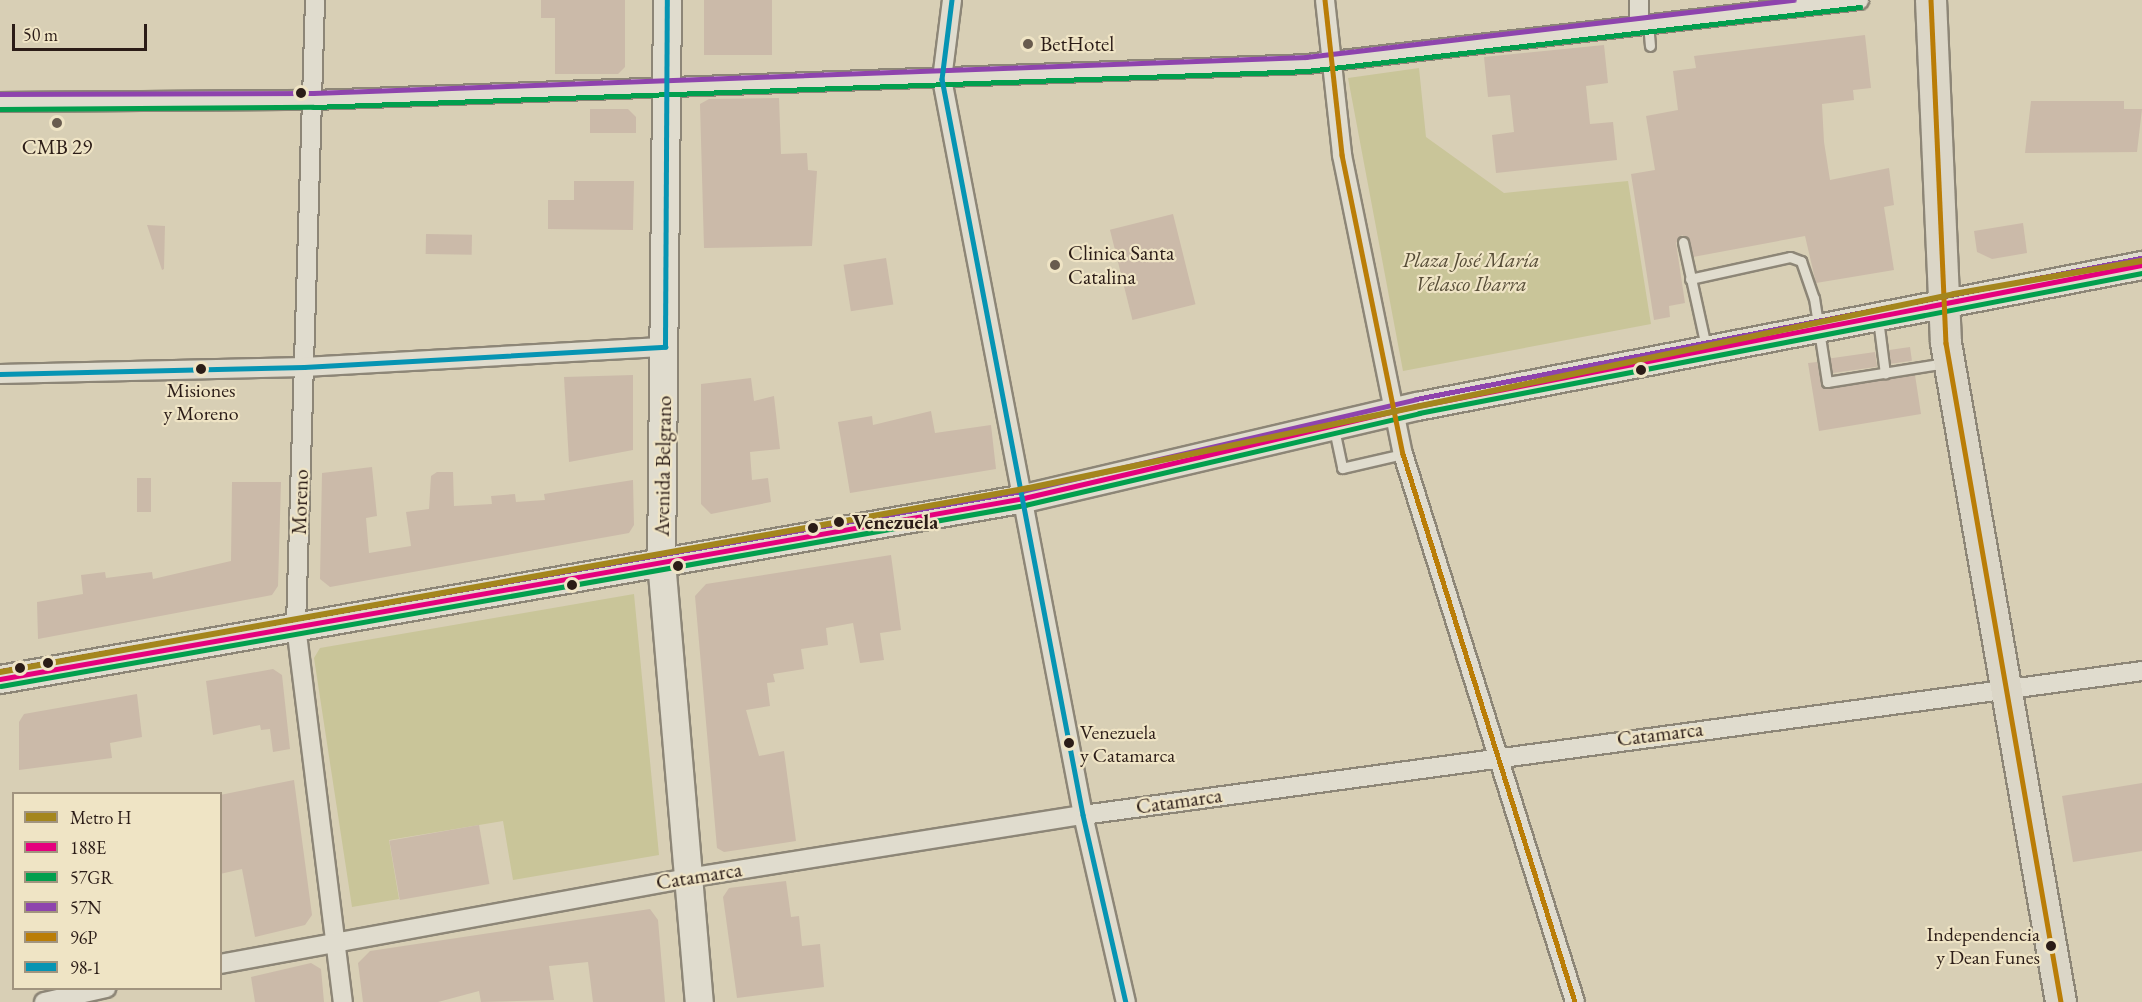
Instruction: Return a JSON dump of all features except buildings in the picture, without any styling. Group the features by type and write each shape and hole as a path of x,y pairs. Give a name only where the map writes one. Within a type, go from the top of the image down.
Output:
{"main road":[{"name":"Avenida Belgrano","path":"667,0 662,561 699,1002"},
{"path":"1931,0 1943,302 1949,362 2061,1002"},
{"path":"0,679 1024,498 1392,413 1877,315 2142,265"}],"street":[{"name":"Moreno","path":"315,0 314,100 296,626 343,1002"},
{"path":"952,0 942,79 1083,815 1126,1002"},
{"path":"1325,0 1342,155 1392,413 1493,755 1575,1002"},
{"path":"1639,0 1643,24"},
{"path":"0,102 314,100 667,89 942,79 1330,60 1859,0"},
{"path":"0,374 304,367 665,347"},
{"name":"Catamarca","path":"222,964 334,939 688,878 1083,815 1493,755 2142,671"},
{"path":"44,1002 97,990"}],"lane":[{"path":"1643,24 1650,46"},
{"path":"1683,242 1706,350"},
{"path":"1690,279 1790,257 1801,261 1819,327 1827,382 1949,362"},
{"path":"1877,315 1885,374"},
{"path":"1333,427 1342,468 1403,454"}],"green space":[{"name":"Plaza José María Velasco Ibarra","path":"1419,68 1426,137 1504,193 1628,181 1651,324 1403,371 1348,78"},
{"path":"634,594 659,855 513,880 503,821 389,840 399,899 352,907 314,658 320,648"}],"metro line":[{"name":"H","path":"0,672 1029,488 1954,294 2142,261"}],"transit line":[{"name":"98-1","path":"0,374 304,367 665,347 667,0"},
{"name":"98-1","path":"952,0 942,79 1083,815 1126,1002"},
{"name":"96P","path":"1325,0 1342,155 1403,454 1575,1002"},
{"name":"57N","path":"0,94 313,93 1306,57 1794,0"},
{"name":"96P","path":"1931,0 1946,343 2061,1002"},
{"name":"57GR","path":"0,109 313,107 1307,71 1860,7"},
{"name":"57N","path":"0,671 1022,491 1416,399 2141,258"},
{"name":"188E","path":"0,679 1024,498 1417,406 2142,265"},
{"name":"57GR","path":"1,686 1025,505 1419,413 2142,273"}],"place":[{"name":"BetHotel","path":"1028,44"},
{"name":"CMB 29","path":"57,123"},
{"name":"Clinica Santa Catalina","path":"1055,265"},
{"name":"Misiones y Moreno","path":"201,369"},
{"name":"Venezuela","path":"839,522"},
{"name":"Venezuela y Catamarca","path":"1069,743"},
{"name":"Independencia y Dean Funes","path":"2051,946"}]}
